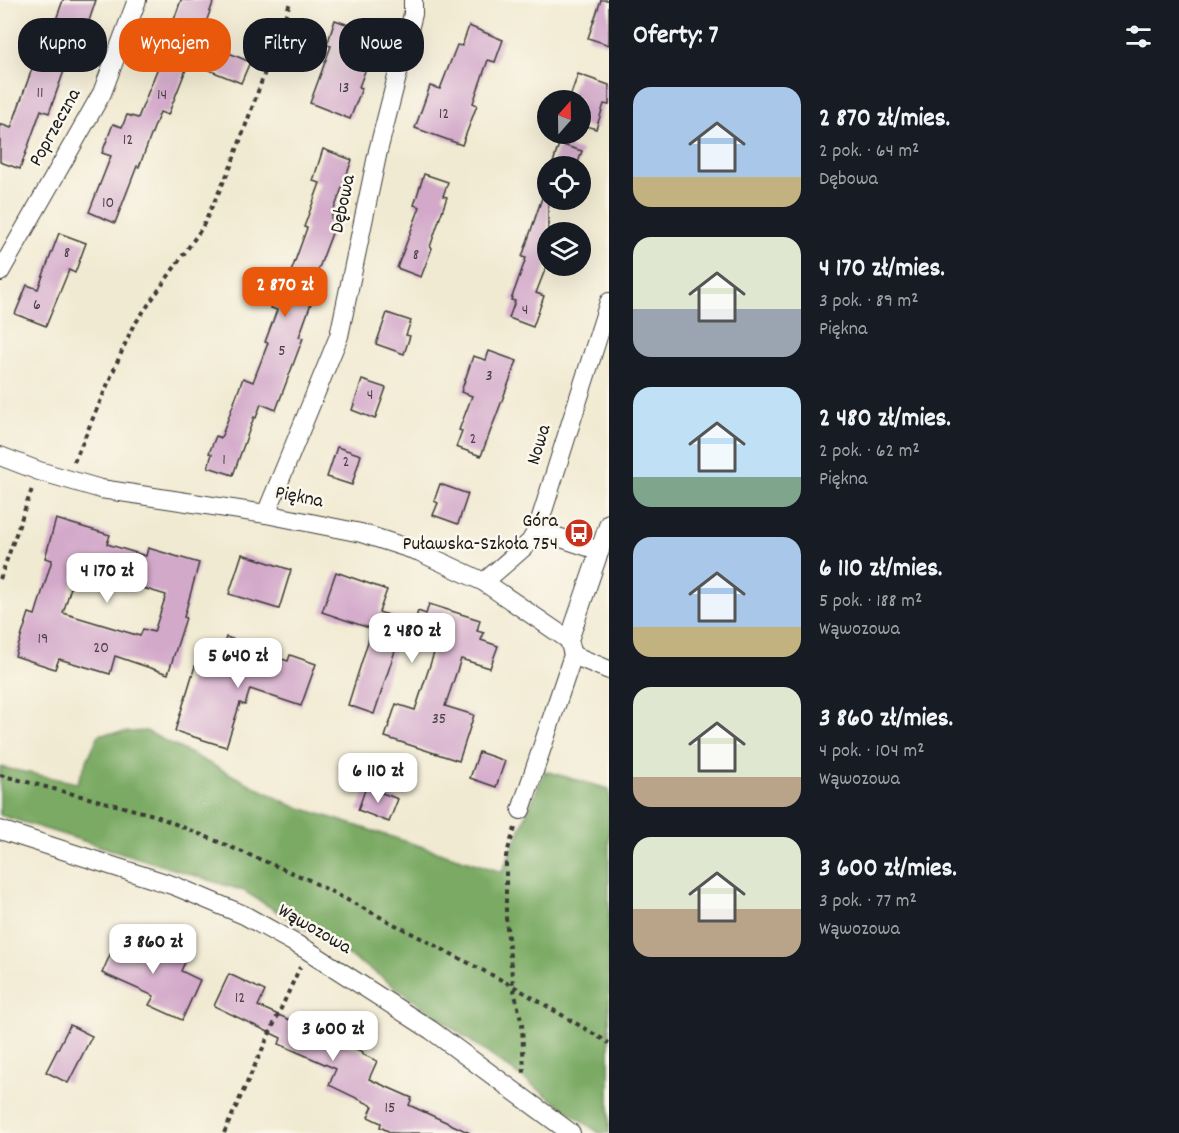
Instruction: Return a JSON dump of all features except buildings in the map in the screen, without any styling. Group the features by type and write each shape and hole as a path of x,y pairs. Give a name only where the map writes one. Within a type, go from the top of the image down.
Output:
{"street":[{"name":"Poprzeczna","path":"0,272 102,93 137,0"},
{"name":"Dębowa","path":"266,514 339,336 378,151 413,14 413,0"},
{"name":"Nowa","path":"484,582 530,542 537,530 609,302"},
{"name":"Piękna","path":"0,456 39,471 101,489 266,514 361,533 420,552 484,582 571,648 609,670"},
{"path":"521,810 609,523"},
{"path":"537,530 600,551"},
{"name":"Wąwozowa","path":"0,830 175,886 211,900 308,950 431,1030 571,1133"}],"path":[{"path":"67,479 132,328 202,228 231,166 291,0"},
{"path":"0,579 2,566 39,471"},
{"path":"0,775 154,815 307,879 513,986 609,1043"},
{"path":"521,810 506,856 506,918 513,986 522,1024 524,1080"},
{"path":"224,1133 308,950"}],"green space":[{"path":"146,731 291,805 502,872 545,771 609,789 609,1133 599,1133 370,969 244,891 0,815 0,767 77,783 99,734"}],"place":[{"name":"Góra Puławska-Szkoła 754","path":"579,533"}]}
